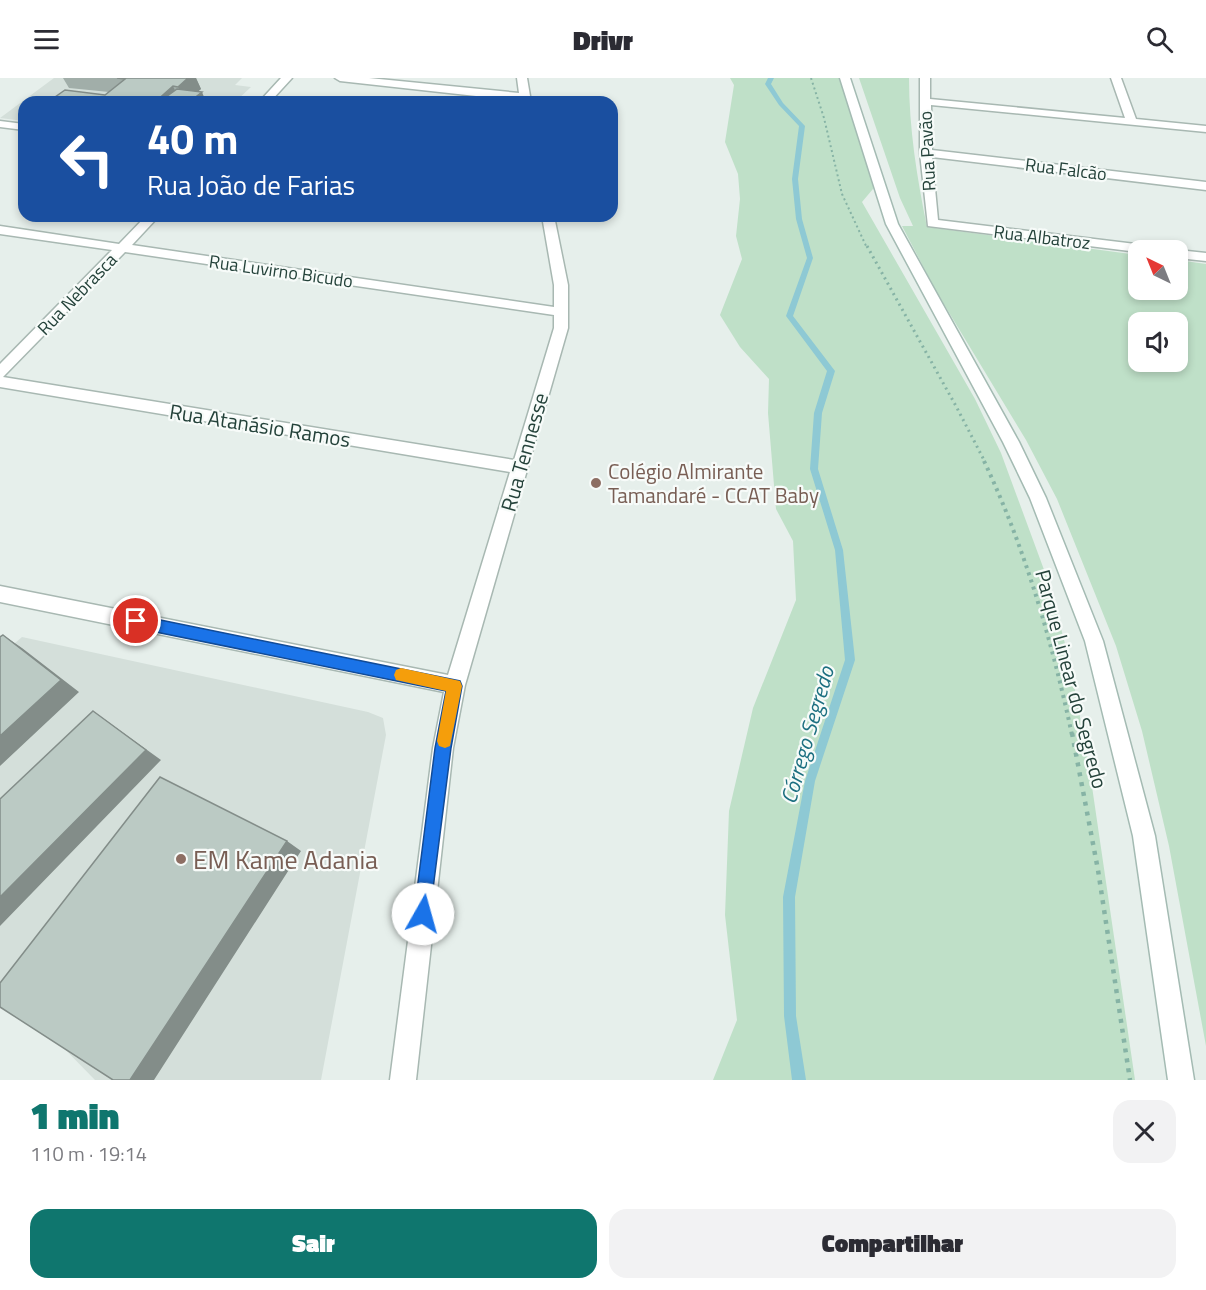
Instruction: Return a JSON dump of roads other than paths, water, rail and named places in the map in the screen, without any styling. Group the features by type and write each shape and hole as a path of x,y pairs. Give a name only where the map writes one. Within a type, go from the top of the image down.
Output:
{"street":[{"path":"270,96 287,78"},
{"path":"340,78 492,96"},
{"path":"522,78 525,96"},
{"path":"845,78 892,224 1011,442 1038,498 1094,641 1144,836 1181,1080"},
{"name":"Rua Pavão","path":"925,78 926,153 932,223"},
{"path":"1116,78 1132,122"},
{"path":"924,101 1206,129"},
{"path":"0,124 18,126"},
{"name":"Rua Falcão","path":"926,153 1206,186"},
{"name":"Rua Nebrasca","path":"0,373 147,222"},
{"name":"Rua Tennesse","path":"403,1080 443,748 455,686 561,328 561,285 549,222"},
{"name":"Rua Albatroz","path":"932,223 1128,247"},
{"name":"Rua Luvirno Bicudo","path":"0,230 561,312"},
{"path":"1188,255 1206,257"},
{"name":"Rua Atanásio Ramos","path":"0,382 519,467"},
{"path":"0,594 455,686"}],"waterway":[{"name":"Córrego Segredo","path":"771,78 768,84 781,104 802,126 795,179 799,219 810,258 789,316 831,371 818,413 814,469 839,550 850,660 810,781 789,897 790,1016 799,1080"}],"place":[{"name":"Colégio Almirante Tamandaré - CCAT Baby","path":"596,483"},
{"name":"EM Kame Adania","path":"181,859"}]}
